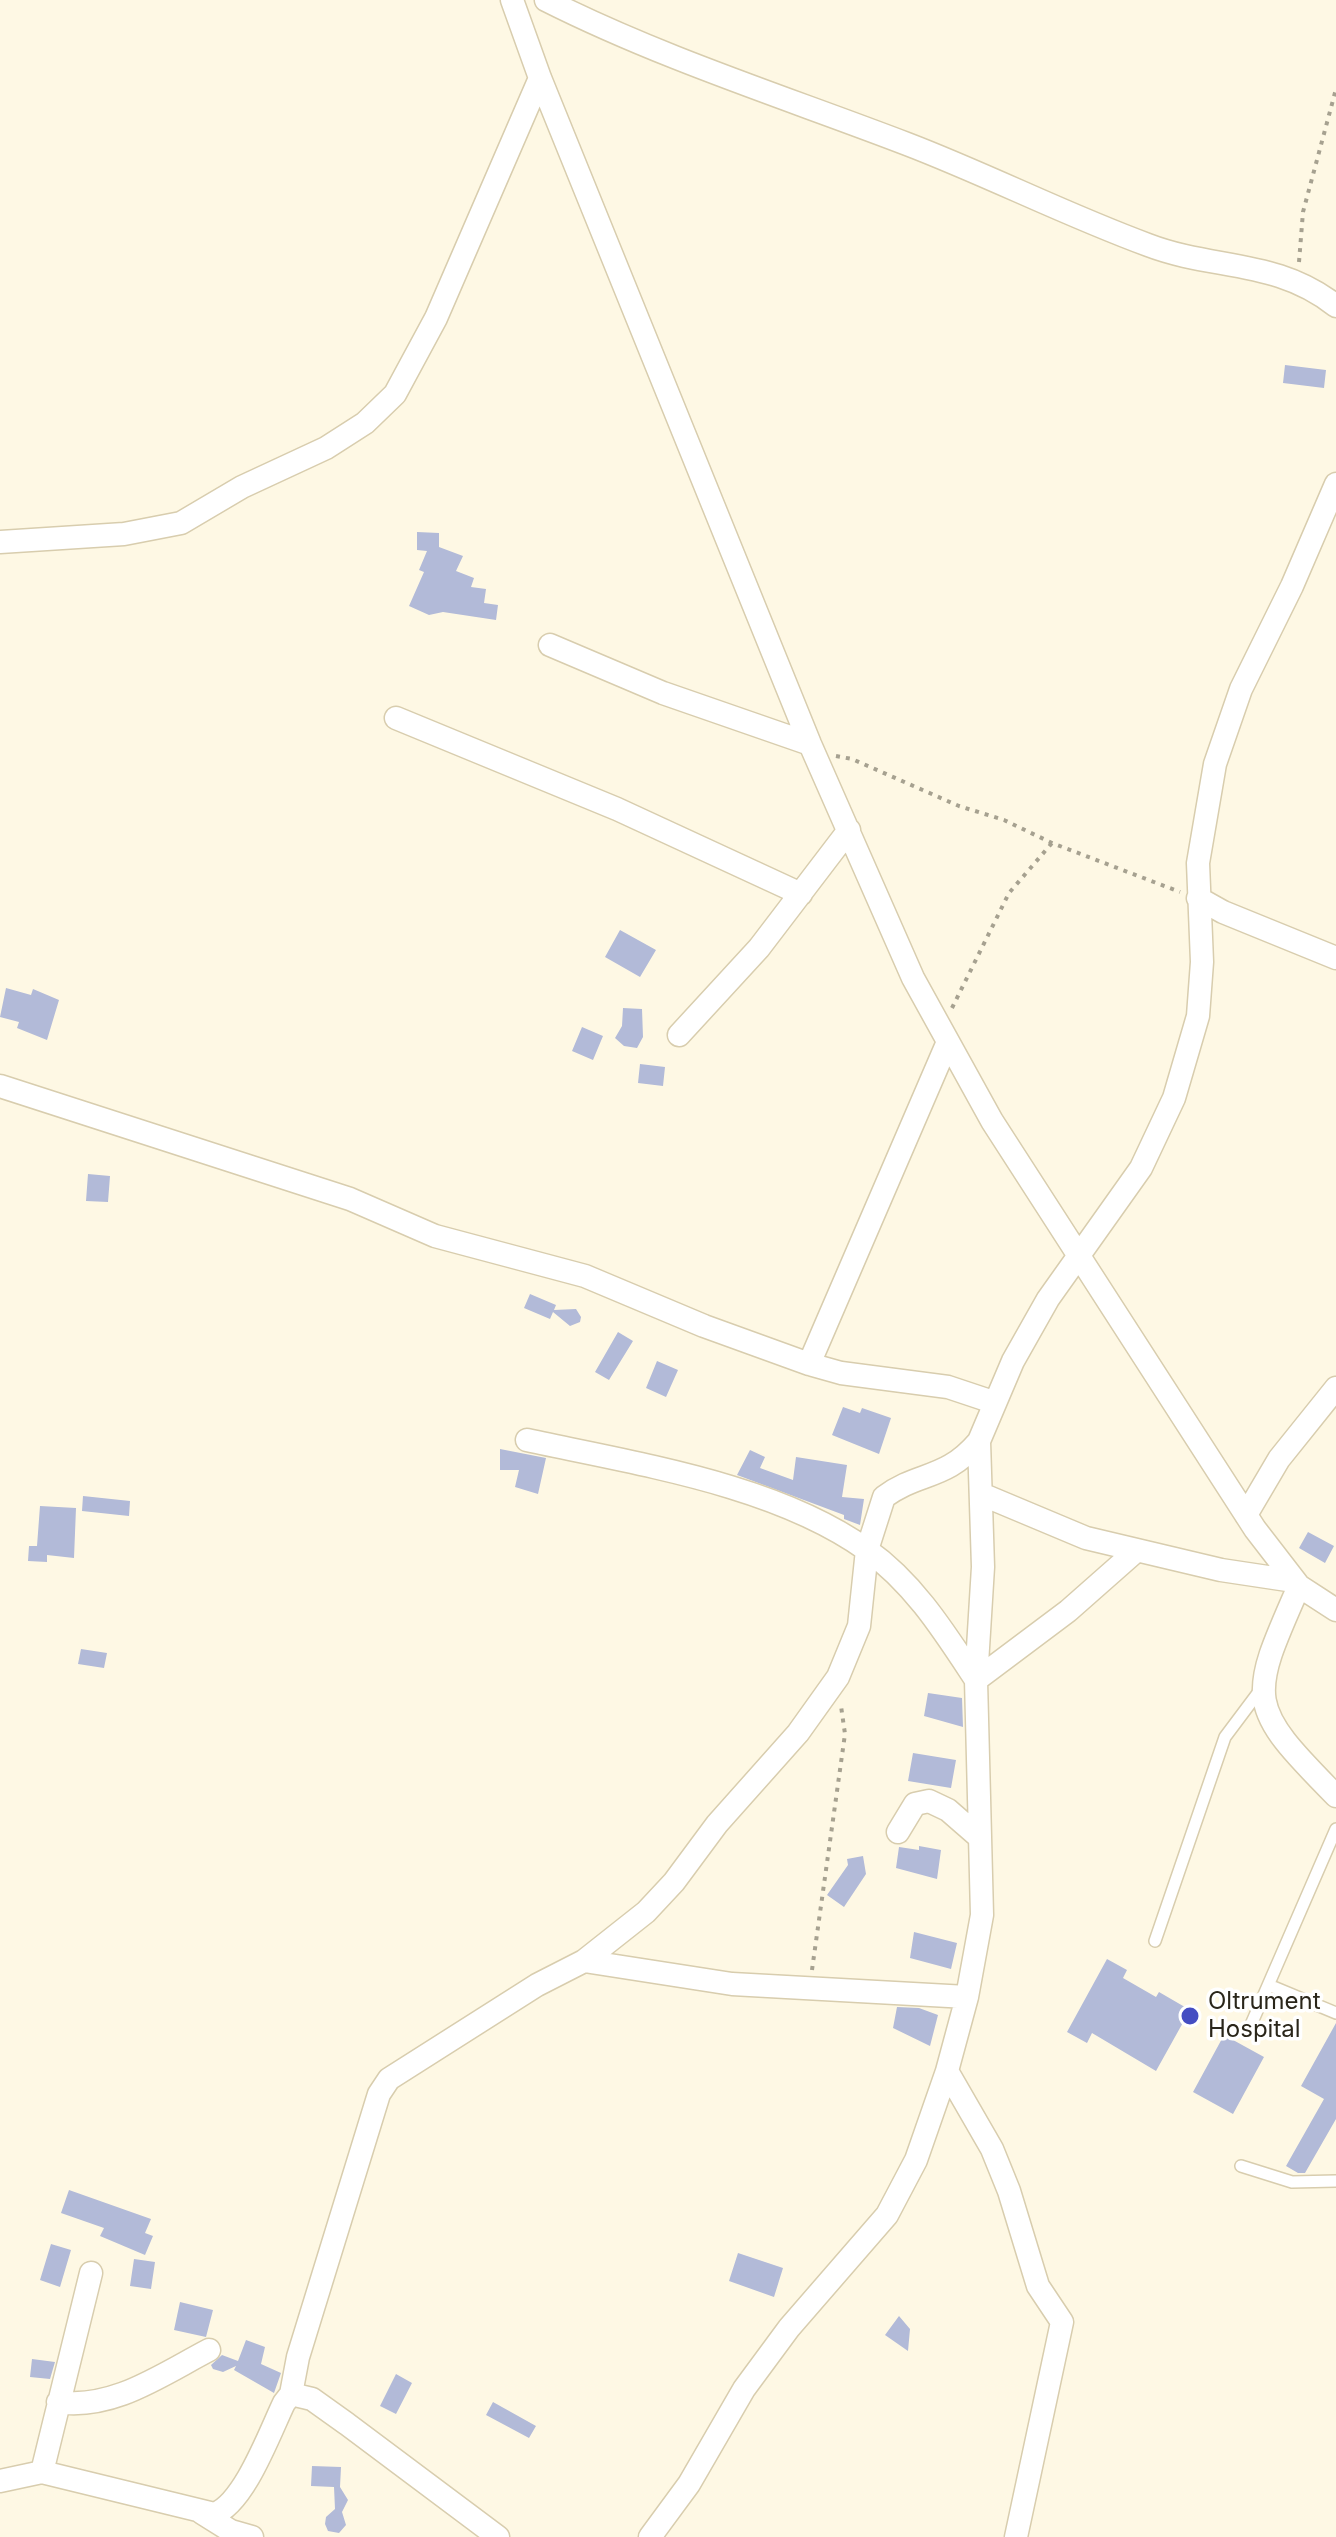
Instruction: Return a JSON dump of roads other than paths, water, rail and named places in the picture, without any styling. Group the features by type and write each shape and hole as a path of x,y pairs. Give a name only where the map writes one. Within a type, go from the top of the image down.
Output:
{"street":[{"path":"512,0 540,78 814,748 913,978 992,1121 1246,1515 1297,1583 1336,1610"},
{"path":"546,0 585,8 1151,247 1298,280 1336,306"},
{"path":"0,542 124,534 171,526 242,487 326,448 365,423 395,394 436,318 540,78"},
{"path":"650,2537 689,2484 762,2365 887,2215 916,2160 947,2071 967,1997 982,1915 976,1680 983,1567 979,1441 993,1402 1048,1299 1141,1168 1174,1098 1198,1016 1202,962 1198,863 1215,764 1241,689 1292,586 1336,484"},
{"path":"550,645 663,693 814,748"},
{"path":"396,718 617,809 801,894"},
{"path":"679,1035 759,948 849,830"},
{"path":"1198,898 1223,912 1336,958"},
{"path":"809,1364 944,1038"},
{"path":"0,1086 350,1199 435,1236 585,1276 704,1326 809,1364 841,1373 948,1387 993,1402"},
{"path":"1246,1515 1279,1459 1336,1388"},
{"path":"527,1440 723,1487 822,1522 867,1550 907,1585 976,1680"},
{"path":"202,2513 223,2511 231,2502 291,2394 298,2357 379,2094 389,2079 537,1985 584,1961 646,1912 674,1882 717,1824 798,1733 838,1677 859,1626 867,1550 884,1497 905,1485 942,1473 979,1441"},
{"path":"981,1494 1086,1538 1297,1583"},
{"path":"976,1680 1068,1611 1136,1551"},
{"path":"1297,1583 1265,1664 1262,1689 1267,1717 1336,1796"},
{"path":"898,1832 915,1804 929,1801 948,1810 979,1837"},
{"path":"584,1961 719,1983 967,1997"},
{"path":"947,2071 992,2149 1009,2191 1038,2286 1062,2322 1016,2537"},
{"path":"42,2472 91,2273"},
{"path":"58,2402 82,2405 112,2398 209,2350"},
{"path":"291,2394 312,2399 493,2536"},
{"path":"0,2481 42,2472 202,2513 231,2531 252,2537"}],"lane":[{"path":"1155,1941 1225,1737 1262,1689"},
{"path":"1250,2027 1271,1986 1336,1829"},
{"path":"1271,1986 1336,2013"},
{"path":"1241,2166 1292,2182 1336,2181"}],"place":[{"name":"Oltrument Hospital","path":"1190,2016"}]}
